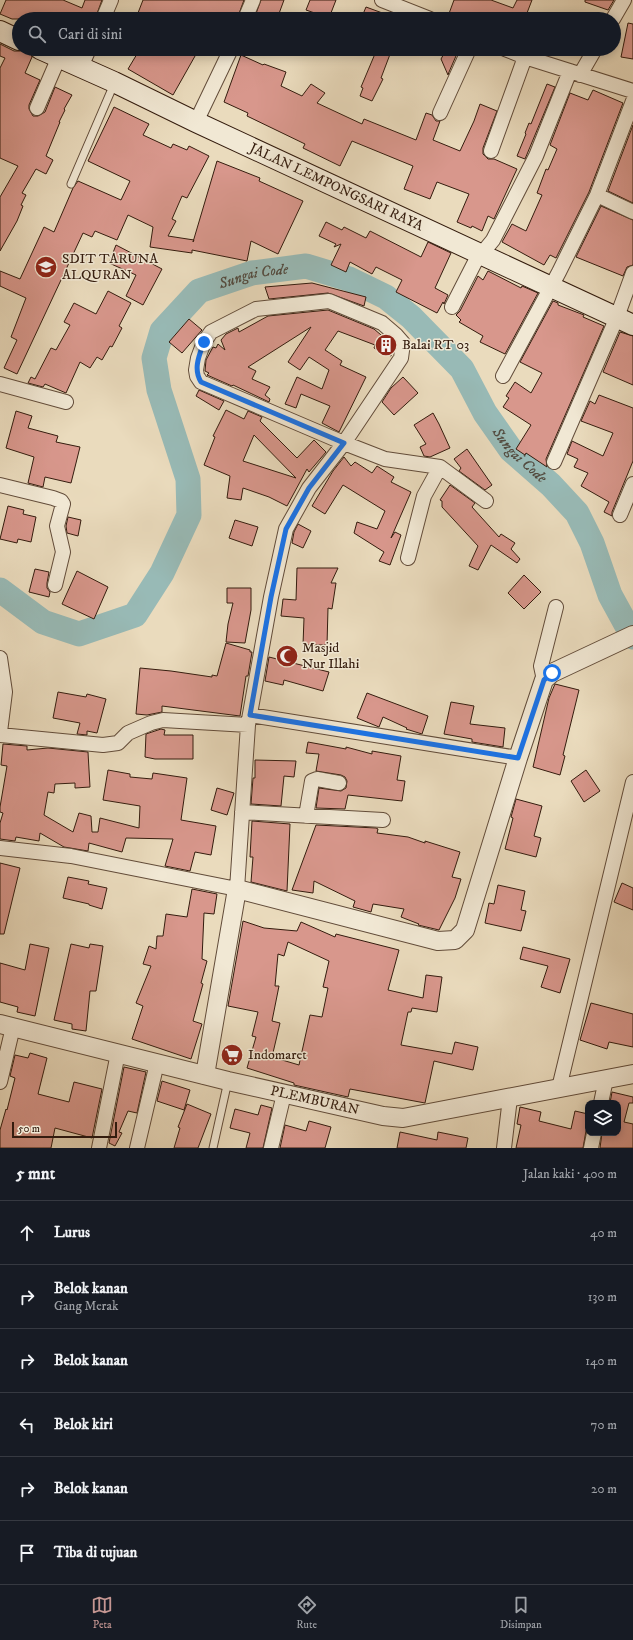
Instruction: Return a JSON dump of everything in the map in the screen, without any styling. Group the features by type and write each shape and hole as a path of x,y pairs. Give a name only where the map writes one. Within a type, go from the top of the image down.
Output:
{"main road":[{"path":"0,31 12,37"},
{"name":"JALAN LEMPONGSARI RAYA","path":"58,57 625,321"}],"street":[{"path":"105,12 111,0"},
{"path":"248,12 253,0"},
{"path":"382,0 412,12"},
{"path":"619,12 627,2"},
{"path":"81,67 86,56"},
{"path":"196,122 228,56"},
{"path":"440,113 466,56"},
{"path":"452,307 475,262 493,240 536,156 575,73 589,56"},
{"path":"37,108 58,57"},
{"path":"491,151 525,57 633,91"},
{"path":"503,376 551,287 597,195 633,101"},
{"path":"597,195 633,212"},
{"path":"554,462 625,321 633,273"},
{"path":"205,1075 237,889 249,720 271,597 286,529 309,488 344,443 401,358 403,343 382,323 329,301 256,310 211,332 204,342 198,358 196,370 197,376 201,382 344,443 385,459 440,467 486,501"},
{"path":"0,384 66,402"},
{"path":"408,558 424,496 440,467"},
{"path":"620,516 633,484"},
{"path":"0,485 53,498 61,501 63,504 57,526 63,552 55,585"},
{"path":"544,680 541,666 556,607"},
{"path":"0,848 71,856 237,889 438,941 455,940 465,930 518,758 544,680 552,673 633,635"},
{"path":"0,658 5,692 0,732"},
{"path":"0,735 103,746 118,743 128,734 151,723 163,720 249,720 518,758"},
{"path":"306,816 312,780 317,778 339,783"},
{"path":"559,1088 633,782"},
{"path":"242,812 383,820"},
{"path":"0,1082 7,1026"},
{"name":"PLEMBURAN","path":"7,1026 228,1081 384,1116 402,1118 633,1074"},
{"path":"99,1148 118,1053"},
{"path":"137,1148 157,1063"},
{"path":"602,1100 606,1080"},
{"path":"272,1148 284,1094"},
{"path":"504,1148 510,1098"},
{"path":"591,1148 593,1136"}],"lane":[{"path":"71,184 114,82"},
{"path":"213,1148 228,1081"}],"building":[{"path":"6,0 63,0 82,8 85,0 102,0 98,12 12,12 12,19 0,14"},
{"path":"143,0 244,0 240,12 138,12"},
{"path":"261,0 284,0 280,12 257,12"},
{"path":"310,0 336,0 331,12 312,12 306,10"},
{"path":"454,0 491,0 513,8 517,0 532,0 527,12 450,12"},
{"path":"585,0 614,0 608,10 585,2"},
{"path":"366,7 380,12 364,12"},
{"path":"628,23 633,24 633,59 621,57"},
{"path":"0,44 12,50 12,56 32,56 25,73 40,80 29,105 29,109 33,116 38,116 45,112 55,87 72,95 64,109 65,110 46,156 53,160 46,174 36,169 22,193 26,195 21,205 23,206 17,221 0,251 0,197 18,166 0,158 0,68 5,58 0,56"},
{"path":"136,56 195,56 173,95 128,69"},
{"path":"241,56 243,56 263,65 264,64 286,72 281,86 302,96 311,84 325,93 317,103 362,124 364,119 416,140 426,113 432,115 436,121 440,121 433,140 460,151 480,104 497,111 483,148 483,154 488,159 494,159 517,169 494,219 488,216 482,231 472,226 471,228 457,222 469,194 437,182 430,199 404,189 413,166 352,141 340,166 303,148 305,144 247,116 248,113 224,102"},
{"path":"374,56 389,56 381,78 383,79 372,101 360,96 363,88 361,87"},
{"path":"443,56 456,56 448,75 441,59"},
{"path":"547,84 555,87 525,159 517,156 529,123 531,124"},
{"path":"593,90 623,103 589,192 556,258 550,255 544,265 502,242 512,224 526,231 542,195 537,193 546,169 548,170 557,149 550,145 570,93 588,100"},
{"path":"114,107 149,124 143,135 171,148 173,144 187,150 189,146 209,156 187,198 182,196 172,219 176,221 168,236 194,240 217,161 260,178 259,181 303,201 278,254 251,241 247,261 192,250 192,253 150,247 153,227 128,215 117,240 95,231 92,237 83,233 17,374 4,368 17,340 11,337 26,298 0,286 0,271 20,279 44,227 54,232 73,188 78,181 121,200 130,181 88,161"},
{"path":"633,125 633,203 608,191"},
{"path":"601,206 633,220 633,265 627,267 623,276 576,257"},
{"path":"326,222 342,230 344,227 366,238 370,231 421,257 428,242 451,253 435,288 448,295 444,304 443,302 437,313 396,292 402,280 376,267 372,274 350,262 346,272 331,265 341,244 334,247 336,244 319,236"},
{"path":"116,245 162,269 143,305 126,296 136,275 109,263"},
{"path":"488,271 521,288 522,286 538,293 505,354 480,342 483,336 459,322 461,320 456,315 460,311 478,276 483,280"},
{"path":"312,283 366,297 364,306 328,293 269,299 265,287"},
{"path":"108,291 131,303 119,326 122,328 112,347 110,346 102,360 97,357 90,368 80,362 66,393 45,384 43,387 28,383 31,377 35,379 51,348 56,350 70,325 64,322 74,303 96,314"},
{"path":"553,301 558,303 558,305 584,315 583,317 604,326 546,459 547,467 526,453 525,455 516,449 531,425 503,407 509,398 506,396 515,382 531,393 542,373 520,362"},
{"path":"328,310 374,329 394,346 391,356 374,348 375,345 338,331 325,350 342,361 340,365 366,377 339,432 322,423 330,406 301,394 296,408 285,404 297,377 322,389 329,370 309,357 300,370 288,362 311,327 248,367 256,371 252,379 270,387 265,395 270,399 269,402 233,385 232,386 207,375 209,373 205,371 206,360 213,347 216,348 218,344 225,350 221,340 226,334 238,328 239,332 268,316"},
{"path":"189,319 202,330 182,353 169,342"},
{"path":"620,332 633,336 633,385 603,372"},
{"path":"403,377 418,393 394,415 382,402 391,388"},
{"path":"199,390 224,401 219,410 196,396"},
{"path":"599,395 633,408 633,461 612,512 612,516 604,512 609,502 581,486 588,473 574,467 578,459 567,454 572,441 603,456 613,433 581,421 590,401 595,404"},
{"path":"226,410 244,419 248,411 262,417 260,421 297,458 314,440 326,452 309,472 307,469 287,506 269,497 243,488 241,500 227,498 230,476 204,465 215,437 213,436","holes":["254,435 296,478 243,461"]},
{"path":"16,411 32,416 28,428 58,436 56,442 80,447 71,483 45,477 43,487 28,483 34,457 6,448"},
{"path":"433,413 450,448 430,457 424,456 420,447 426,444 414,425"},
{"path":"467,449 492,485 485,490 459,471 461,468 454,459"},
{"path":"344,457 351,466 355,462 372,473 377,466 394,477 391,482 411,492 391,538 395,532 401,535 390,565 379,561 384,552 354,533 357,522 377,529 385,511 343,485 325,514 312,506 333,471"},
{"path":"450,485 475,503 472,507 499,537 501,534 515,543 511,549 520,559 517,563 491,545 478,570 469,566 478,546 442,507 442,501 440,500"},
{"path":"8,506 24,510 23,514 36,517 31,542 18,539 17,543 0,539"},
{"path":"68,517 81,520 78,536 67,533 66,526"},
{"path":"235,520 258,527 252,546 229,538"},
{"path":"298,524 311,531 303,548 292,543 294,532"},
{"path":"297,568 338,568 331,583 336,583 332,609 328,608 327,645 303,645 304,618 281,616 283,599 296,600"},
{"path":"35,569 49,572 47,588 50,592 49,597 29,592"},
{"path":"77,571 108,587 94,619 62,604"},
{"path":"524,575 541,592 524,609 508,593"},
{"path":"227,588 251,588 251,610 245,643 226,642 228,624 233,603 227,603"},
{"path":"226,643 250,650 250,652 252,652 248,676 246,676 240,716 162,706 162,712 147,715 136,714 140,668 212,677 212,675 217,676"},
{"path":"269,657 329,672 323,691 284,680 283,685 265,681"},
{"path":"555,684 579,690 563,755 565,756 560,775 533,767 549,698"},
{"path":"58,692 86,697 87,694 106,699 97,733 87,731 87,735 77,734 80,723 53,718"},
{"path":"367,693 428,716 422,734 406,729 407,728 383,717 379,727 357,718"},
{"path":"451,702 474,706 470,724 505,728 503,747 472,742 472,739 444,734"},
{"path":"161,729 165,730 164,735 193,735 193,759 155,759 145,757 146,734"},
{"path":"308,742 346,749 346,747 372,754 372,751 401,756 397,780 405,781 402,801 348,795 345,809 316,808 319,788 341,791 346,788 347,781 345,777 341,775 316,771 319,754 306,753"},
{"path":"3,744 27,746 27,750 48,748 88,752 90,787 75,788 75,783 55,784 54,793 48,792 44,815 73,832 79,813 91,816 92,832 98,832 100,818 139,828 140,806 103,800 108,770 130,774 130,777 152,779 153,773 187,778 181,820 216,826 211,855 195,852 190,871 165,866 173,839 126,838 122,852 89,843 88,851 64,847 40,833 39,841 16,837 15,841 0,839 0,823 3,813 0,812 0,807 7,766 1,765"},
{"path":"255,760 296,761 294,777 284,776 281,806 251,804 253,778 255,778"},
{"path":"586,770 600,791 584,802 571,781"},
{"path":"217,788 234,793 227,815 211,810"},
{"path":"516,799 542,806 534,836 541,838 536,857 505,849"},
{"path":"252,821 290,824 287,891 251,882 253,857 250,857"},
{"path":"316,825 376,828 378,829 377,833 408,837 460,852 452,877 461,879 455,898 439,930 418,925 419,924 401,917 404,909 373,904 371,912 353,907 355,901 314,881 313,893 292,890"},
{"path":"0,863 20,868 4,934 0,934"},
{"path":"68,877 89,881 88,884 107,888 102,909 89,904 63,898"},
{"path":"622,883 633,888 633,910 614,902"},
{"path":"498,885 525,891 521,910 526,911 521,931 485,923 489,903 494,904"},
{"path":"192,889 217,894 214,914 204,913 202,959 207,961 201,983 203,984 193,1021 202,1024 191,1059 132,1039 143,1006 136,1003 151,966 143,964 149,946 156,949 157,936 163,936 166,914 187,917"},
{"path":"243,921 264,928 297,931 301,922 335,937 336,934 399,950 388,990 423,998 426,975 442,977 437,1012 412,1008 411,1012 408,1012 401,1045 452,1054 455,1042 478,1047 473,1070 434,1061 425,1103 350,1089 348,1097 294,1085 294,1083 247,1068 256,1037 252,1036 258,1012 228,1006","holes":["288,942 329,961 323,987 328,988 322,1017 310,1015 299,1065 272,1057 280,1023 272,1021 279,986 275,986 278,954 284,956"]},
{"path":"30,944 49,948 35,1016 17,1012 18,1007 0,1002 0,963 25,970"},
{"path":"71,944 89,948 90,944 103,946 96,991 90,991 86,1031 72,1029 72,1024 54,1020"},
{"path":"523,947 570,959 560,993 541,987 548,966 520,959"},
{"path":"591,1003 633,1014 633,1047 609,1042 607,1049 580,1040"},
{"path":"30,1053 47,1058 38,1094 69,1102 74,1082 102,1089 92,1138 55,1128 51,1148 0,1148 0,1130 15,1078 10,1076 15,1055 28,1058"},
{"path":"124,1067 146,1072 137,1113 128,1111 119,1132 122,1133 115,1146 109,1143"},
{"path":"162,1081 190,1090 184,1110 157,1101"},
{"path":"612,1092 633,1097 633,1103 629,1103 624,1122 633,1124 633,1148 600,1148 602,1136 621,1136 621,1100 611,1100"},
{"path":"187,1104 211,1114 198,1148 174,1148 180,1128 178,1127"},
{"path":"261,1105 272,1108 263,1148 246,1148 250,1133 230,1128 235,1109 258,1115"},
{"path":"520,1107 541,1112 539,1121 571,1129 575,1111 585,1113 585,1136 583,1148 516,1148 521,1125 517,1124"},
{"path":"309,1121 331,1127 325,1148 280,1148 285,1125 306,1131"},
{"path":"400,1132 437,1140 438,1132 468,1138 466,1148 397,1148"}],"waterway":[{"name":"Sungai Code","path":"0,590 43,622 79,634 135,615 162,573 189,515 188,479 159,390 154,358 162,331 199,291 252,273 306,266 349,279 386,297 411,317 462,369 485,413 511,450 551,485 577,513 592,543 610,595 633,637"}],"place":[{"name":"SDIT TARUNA ALQURAN","path":"46,267"},
{"name":"Balai RT 03","path":"386,345"},
{"name":"Masjid Nur Illahi","path":"287,656"},
{"name":"Indomaret","path":"232,1055"}],"route":[{"path":"204,342 198,358 196,370 197,376 201,382 344,443 309,488 286,529 271,597 250,715 518,758 544,680 552,673"}]}
